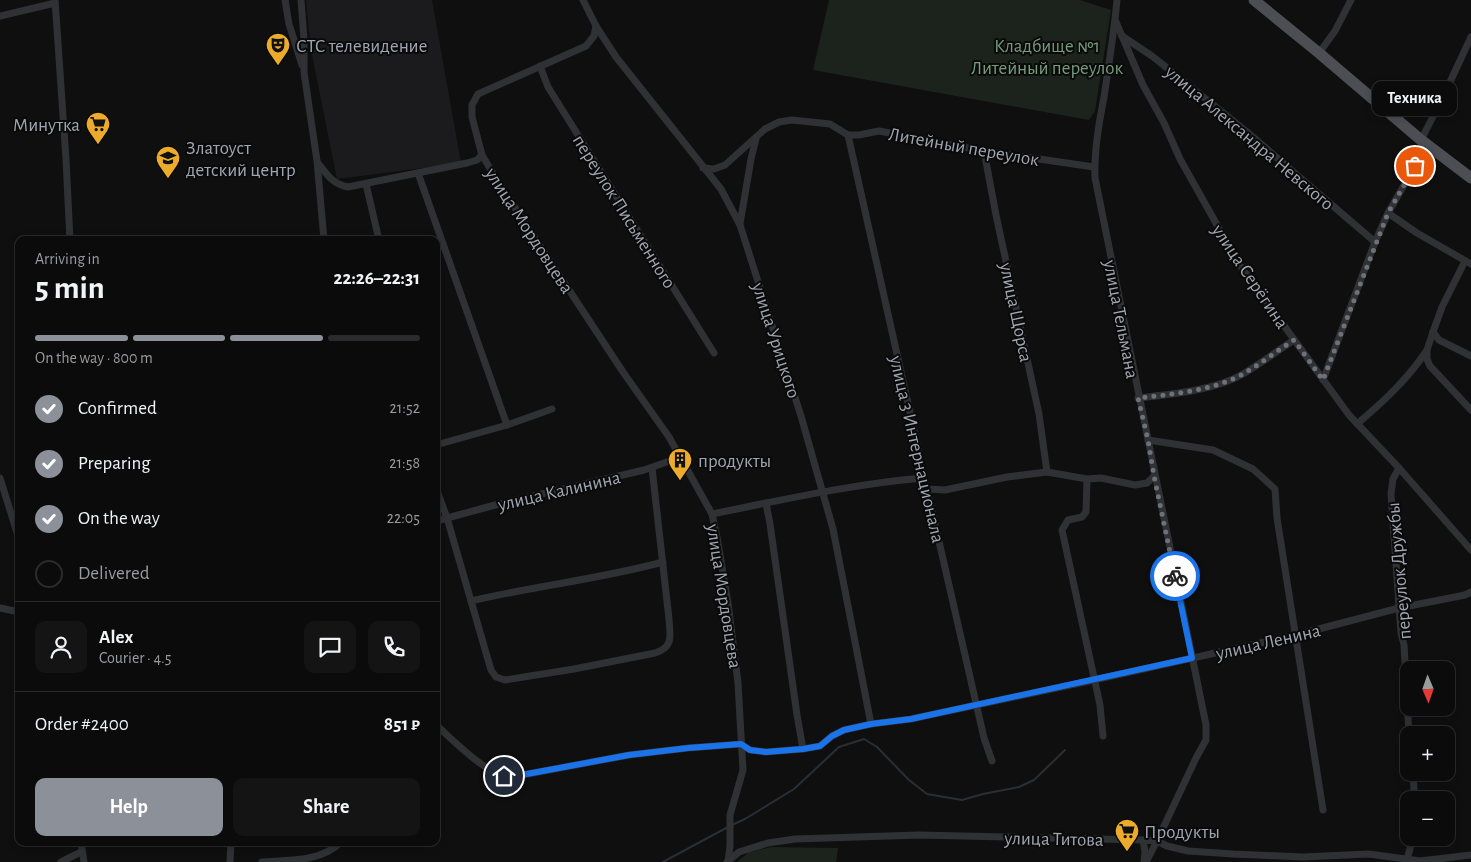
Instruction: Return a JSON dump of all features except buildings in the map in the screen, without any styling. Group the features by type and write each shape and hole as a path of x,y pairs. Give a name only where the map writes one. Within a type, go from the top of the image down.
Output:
{"main road":[{"path":"1254,0 1421,140 1471,178"}],"street":[{"path":"285,0 289,24 304,72"},
{"path":"300,0 303,14 304,72 317,161 324,236"},
{"name":"улица Урицкого","path":"583,0 596,26 616,57 721,190 740,224 801,416 833,529 871,724"},
{"name":"улица Тельмана","path":"1117,0 1094,167 1096,187 1206,725 1206,740 1145,862"},
{"path":"0,16 55,1 70,236"},
{"path":"1319,53 1335,31 1347,2"},
{"name":"улица Серёгина","path":"1115,20 1143,85 1164,123 1180,160 1239,264 1357,424 1399,468 1471,550"},
{"path":"540,66 586,46 594,36 596,26"},
{"name":"улица Александра Невского","path":"1122,35 1152,56 1248,132 1376,242"},
{"path":"1421,140 1471,37"},
{"name":"улица Мордовцева","path":"540,66 478,94 472,104 472,117 482,155 500,185 618,364 669,437 712,514 728,603 737,675 743,770 733,800 729,822 730,846 727,862"},
{"name":"переулок Письменного","path":"540,66 548,87 714,353"},
{"path":"703,168 714,169 725,165 765,130 779,122 792,120 830,124 848,135"},
{"name":"Литейный переулок","path":"848,135 879,131 984,151 1094,167"},
{"name":"улица 3 Интернационала","path":"848,135 923,478 984,738 992,762"},
{"path":"740,224 756,138"},
{"path":"1323,380 1388,213 1415,166 1427,152 1433,149"},
{"name":"улица Щорса","path":"984,151 1039,414 1048,472"},
{"path":"317,161 338,186 348,187 467,163 477,160 482,155"},
{"path":"418,173 507,425"},
{"path":"366,184 378,236"},
{"path":"1388,213 1417,233 1468,262 1442,307 1427,350 1427,359 1430,366 1471,410"},
{"path":"1433,332 1439,340 1471,356"},
{"path":"1138,398 1216,385 1241,375 1294,340"},
{"path":"1357,424 1385,400 1406,378 1427,350"},
{"path":"440,444 507,425 552,409"},
{"path":"1148,440 1213,450 1253,469 1275,489 1277,518 1323,810"},
{"name":"улица Калинина","path":"440,520 652,468 681,457"},
{"path":"440,499 491,670 496,678 505,680 655,653 663,651 667,647 670,641 669,619 652,468"},
{"name":"переулок Дружбы","path":"1399,468 1393,479 1391,494 1401,633 1404,645 1408,726"},
{"path":"927,489 945,490 1007,477 1048,472 1087,479 1101,478 1135,485 1147,483 1154,476"},
{"path":"0,478 15,526"},
{"path":"712,514 822,492 895,480 923,478"},
{"path":"1087,479 1086,512 1082,516 1068,520 1062,530 1100,705 1103,736"},
{"path":"766,503 803,749"},
{"path":"471,601 513,591 628,572 663,562"},
{"name":"улица Ленина","path":"440,728 480,763 504,776 516,776 629,755 741,744 750,750 766,752 803,749 820,746 832,736 844,730 871,724 911,719 1094,680 1296,635 1399,608 1465,595 1471,592"},
{"path":"0,608 15,611"},
{"name":"улица Титова","path":"727,862 739,852 768,843 795,839 919,835 1143,840 1157,841 1167,846 1188,851 1303,857 1369,854 1406,861 1471,855"},
{"path":"1143,840 1145,862"},
{"path":"81,846 84,862"},
{"path":"230,862 231,846"},
{"path":"262,862 315,857 329,852 336,846"},
{"path":"730,846 734,851 739,852"},
{"path":"1406,861 1410,846"},
{"path":"62,862 82,852"},
{"path":"1248,854 1251,862"}],"shaded area":[{"path":"306,0 432,0 461,163 337,179 311,50"}],"green space":[{"name":"Кладбище №1 Литейный переулок","path":"829,0 1080,0 1111,10 1095,111 1089,120 813,70"},
{"path":"771,847 838,848 836,862 737,862 748,853"}],"waterway":[{"path":"732,825 794,789 839,747 864,739 877,747 909,780 927,794 962,800 1019,787 1034,780 1065,750"},
{"path":"663,862 728,827"}],"way so far":[{"path":"1175,576 1138,398 1216,385 1241,375 1294,340 1323,380 1388,213 1415,166"}],"place":[{"name":"СТС телевидение","path":"278,66"},
{"name":"Минутка","path":"98,145"},
{"name":"Техника","path":"1415,166"},
{"name":"Златоуст детский центр","path":"168,179"},
{"name":"продукты","path":"680,481"},
{"name":"Продукты","path":"1127,852"}],"route":[{"path":"504,776 516,776 576,766 629,755 688,748 741,744 750,750 766,752 803,749 820,746 832,736 844,730 871,724 911,719 1192,658 1175,576"}]}
